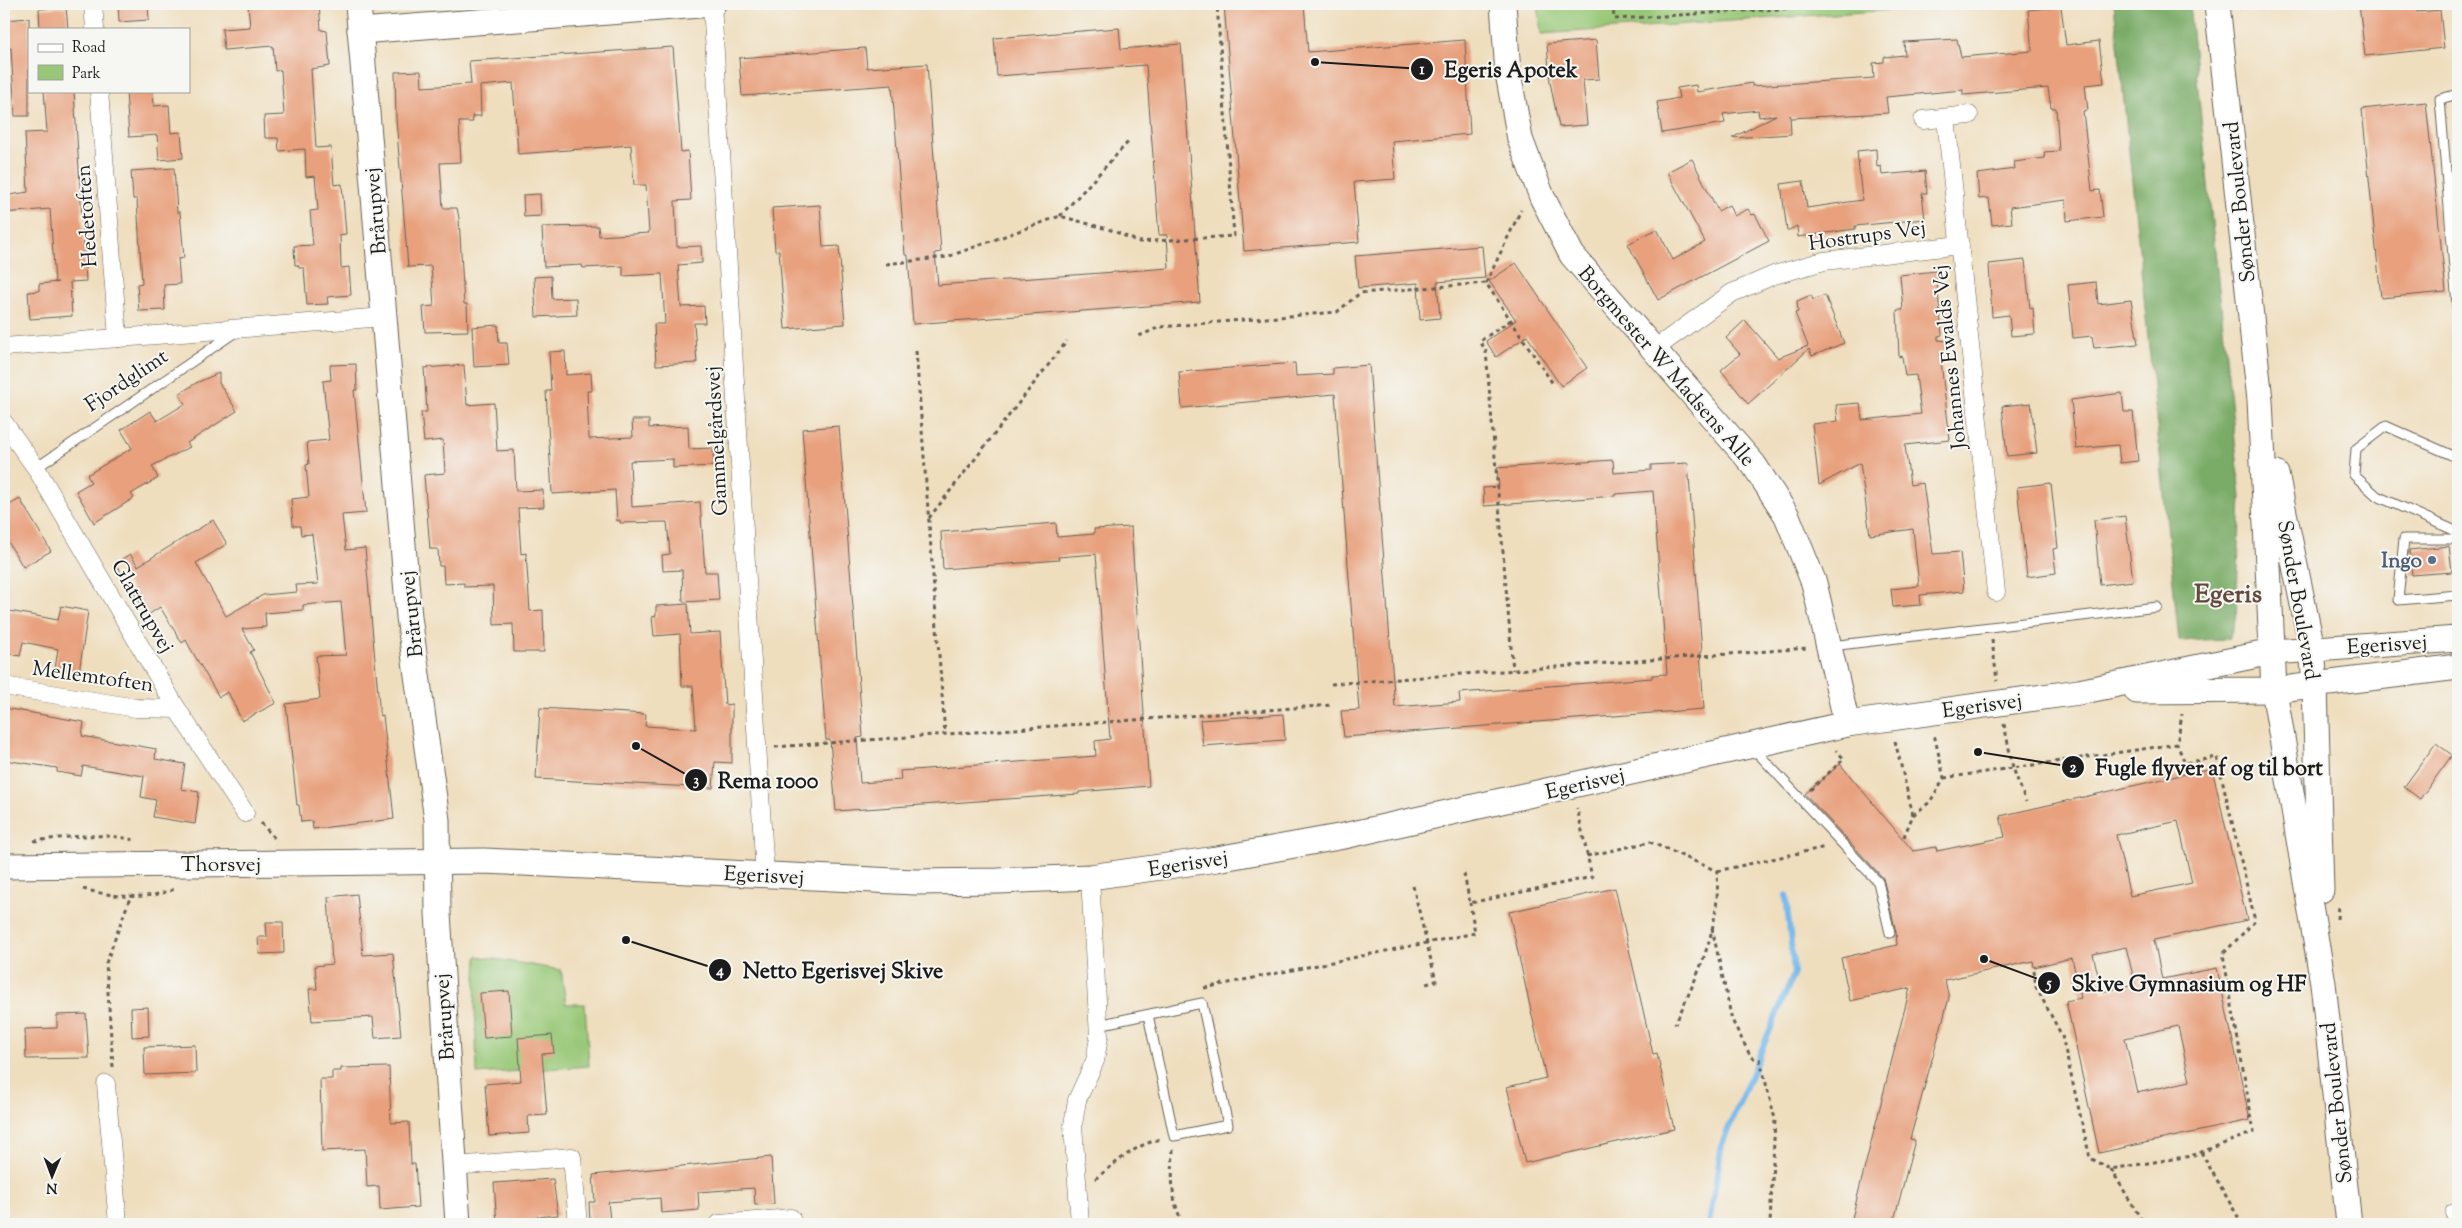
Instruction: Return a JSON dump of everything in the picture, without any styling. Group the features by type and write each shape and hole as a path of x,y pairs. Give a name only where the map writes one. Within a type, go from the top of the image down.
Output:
{"street":[{"path":"93,4 95,28"},
{"name":"Brårupvej","path":"358,4 410,617 437,820 438,913 458,1224"},
{"path":"360,31 713,4"},
{"name":"Gammelgårdsvej","path":"713,4 765,876"},
{"name":"Borgmester W Madsens Alle","path":"1503,4 1508,73 1520,139 1542,196 1572,255 1754,465 1787,516 1814,583 1831,646 1848,724"},
{"name":"Sønder Boulevard","path":"2217,4 2260,400 2274,690 2323,983 2349,1224"},
{"name":"Hedetoften","path":"100,92 118,338"},
{"path":"1923,120 1969,115"},
{"name":"Johannes Ewalds Vej","path":"1946,118 1996,592"},
{"name":"Hostrups Vej","path":"1653,350 1732,293 1774,275 1824,261 1960,245"},
{"name":"Fjordglimt","path":"4,347 384,316"},
{"name":"Sønder Boulevard","path":"2260,400 2312,648 2316,686 2323,983"},
{"name":"Glattrupvej","path":"4,423 36,468 177,709 244,813"},
{"name":"Egerisvej","path":"438,862 546,863 765,876 915,882 1090,877 1217,859 1335,837 1848,724 2079,692 2272,652 2458,639"},
{"name":"Egerisvej","path":"2079,692 2274,690 2458,667"},
{"name":"Mellemtoften","path":"4,686 136,708 177,709"},
{"name":"Thorsvej","path":"4,866 438,862"},
{"path":"1080,1224 1073,1125 1077,1100 1095,1061 1098,1025 1090,877"},
{"path":"106,1084 118,1224"},
{"path":"453,1166 572,1158 578,1224"},
{"path":"720,1224 791,1218"}],"lane":[{"path":"2458,94 2440,99 2458,317"},
{"name":"Fjordglimt","path":"36,468 241,328"},
{"path":"2458,458 2386,426 2356,449 2354,475 2377,496 2458,532"},
{"path":"2458,539 2404,539 2398,600 2458,595"},
{"path":"1831,646 2157,608"},
{"path":"1751,746 1878,882 1890,933"},
{"path":"1098,1025 1202,1003 1228,1125 1174,1136 1148,1015"}],"path":[{"path":"1060,216 1111,230 1139,242 1234,236 1217,4"},
{"path":"1614,4 1614,19 1815,5 1859,4"},
{"path":"1714,4 1715,13"},
{"path":"1729,4 1730,12"},
{"path":"1743,4 1744,11"},
{"path":"1758,4 1759,10"},
{"path":"1771,4 1772,9"},
{"path":"886,264 947,257 1060,216 1130,140"},
{"path":"1486,283 1522,211 1519,203"},
{"path":"1486,283 1553,384"},
{"path":"1139,336 1160,327 1338,312 1360,293 1486,283"},
{"path":"1511,320 1480,341 1486,351 1513,670"},
{"path":"929,519 1067,341"},
{"path":"916,351 945,734"},
{"path":"1331,684 1831,646"},
{"path":"2111,1170 2191,1156 2254,1132 2223,954 2255,921 2217,757 2185,763 2177,744 2184,690"},
{"path":"757,748 1333,705"},
{"path":"1903,839 1913,815 1930,802 1944,778 1930,712"},
{"path":"1889,718 1913,815"},
{"path":"1800,798 1844,759 1819,730"},
{"path":"1944,778 2177,744"},
{"path":"1470,903 1592,877 1572,786"},
{"path":"244,813 256,816 296,864"},
{"path":"1587,856 1650,842 1717,872 1841,843"},
{"path":"1675,1024 1704,962 1719,898 1717,872"},
{"path":"1194,990 1475,933 1464,874"},
{"path":"1413,886 1436,981 1423,985"},
{"path":"106,1084 113,1074 106,963 131,895"},
{"path":"2337,921 2339,895"},
{"path":"1712,928 1732,1020 1751,1057 1760,1060 1775,1119 1770,1224"},
{"path":"2034,970 2036,987 2062,1036 2090,1158 2111,1170 2144,1224"},
{"path":"1077,1191 1090,1184 1120,1158 1138,1147 1174,1136 1172,1180 1174,1207 1183,1224"},
{"path":"2202,1152 2242,1224"}],"green space":[{"path":"1538,4 1979,4 1541,34"},
{"path":"2114,4 2189,4 2241,497 2236,617 2229,639 2179,641"},
{"path":"477,956 561,970 566,1004 585,1004 589,1066 477,1074 475,1003"}],"building":[{"path":"118,4 148,4 149,20 119,22"},
{"path":"319,4 321,30 327,31 330,66 311,69 316,148 331,147 334,185 342,184 346,234 340,235 341,268 349,267 351,295 327,297 328,304 307,305 304,268 299,268 298,265 295,265 294,246 313,245 310,211 318,210 315,176 306,177 305,149 279,151 278,138 265,138 264,116 284,115 281,70 275,71 273,46 224,50 222,29 250,27 248,5"},
{"path":"1224,4 1304,4 1308,52 1465,40 1470,134 1392,141 1395,179 1354,182 1359,242 1244,251"},
{"path":"2359,4 2416,4 2417,12 2440,10 2444,48 2365,56"},
{"path":"66,7 68,28 40,28 39,9"},
{"path":"2061,7 2066,45 2099,41 2104,83 2085,85 2088,110 2083,111 2092,191 2100,190 2103,217 2067,221 2066,200 2010,207 2012,223 1992,225 1989,198 1979,199 1977,174 2015,169 2014,162 2045,158 2044,152 2059,151 2056,108 2051,108 2048,88 1963,95 1963,90 1886,97 1888,113 1791,118 1790,115 1791,134 1732,138 1776,115 1759,117 1758,110 1723,114 1725,123 1662,133 1657,102 1679,98 1677,88 1696,85 1697,92 1752,83 1752,86 1874,78 1873,63 1884,62 1884,57 1905,55 1904,42 1957,39 1961,57 2032,51 2028,10"},
{"path":"29,18 29,116 15,116 11,48 6,49 4,20"},
{"path":"1119,28 1121,49 1181,44 1200,302 913,324 908,255 905,255 892,85 742,96 739,58 865,48 867,68 927,64 941,252 935,253 938,285 1169,268 1167,235 1159,235 1146,65 997,76 994,38"},
{"path":"1596,40 1599,79 1583,80 1587,125 1559,127 1550,82 1547,44"},
{"path":"673,47 681,152 688,151 691,200 675,201 677,247 701,246 702,263 678,265 681,307 704,306 705,323 694,323 697,363 656,365 654,324 665,324 662,274 623,276 623,266 583,268 582,265 544,267 542,227 598,226 599,236 649,233 646,185 634,185 631,145 518,154 513,83 480,86 481,116 472,116 473,122 459,122 461,162 440,163 443,208 457,208 459,218 464,304 467,304 468,331 425,332 423,307 434,306 431,266 408,267 396,119 395,72 421,71 422,87 471,84 469,61"},
{"path":"44,92 74,92 86,281 70,282 72,316 30,319 28,292 39,291 39,284 55,282 50,209 4,213 4,196 28,192 25,133 47,132"},
{"path":"126,92 153,92 154,106 169,105 171,133 181,132 183,158 159,160 157,135 129,137"},
{"path":"2426,102 2446,292 2381,298 2362,109"},
{"path":"1876,149 1877,167 1881,166 1882,175 1925,171 1927,193 1922,193 1925,219 1855,226 1855,229 1798,237 1797,226 1787,231 1781,184 1803,181 1807,208 1862,200 1857,151"},
{"path":"1692,159 1718,211 1729,205 1734,216 1748,209 1752,215 1755,214 1769,241 1658,300 1628,244 1657,229 1673,260 1705,242 1667,172"},
{"path":"174,168 177,212 180,212 184,258 178,259 180,284 164,285 165,310 139,311 137,284 142,283 137,199 133,199 131,171"},
{"path":"540,194 541,216 524,217 523,195"},
{"path":"820,205 823,247 839,246 845,324 785,329 779,250 775,251 772,208"},
{"path":"1482,246 1485,278 1437,282 1440,318 1420,320 1418,283 1358,288 1355,256"},
{"path":"2025,260 2030,309 2033,308 2035,334 2011,336 2009,315 1992,317 1989,264"},
{"path":"1516,263 1587,368 1561,386 1527,336 1496,357 1486,341 1516,320 1489,281"},
{"path":"1936,271 1942,335 1938,336 1938,340 1947,341 1947,352 1940,353 1950,440 1905,445 1910,485 1923,483 1933,554 1960,552 1964,591 1920,595 1921,605 1893,607 1891,589 1919,586 1913,529 1870,535 1860,463 1819,485 1812,424 1838,421 1836,405 1860,403 1862,420 1921,414 1916,375 1905,376 1902,356 1899,357 1897,310 1903,310 1900,275"},
{"path":"551,276 552,299 576,298 577,315 536,317 534,277"},
{"path":"2096,282 2098,304 2131,300 2138,344 2094,348 2092,336 2073,338 2068,285"},
{"path":"1811,295 1813,300 1825,295 1844,343 1812,356 1809,349 1748,404 1721,370 1740,354 1726,338 1745,320 1778,358 1808,346 1795,313 1798,312 1797,301"},
{"path":"498,325 499,343 507,343 509,365 474,367 472,327"},
{"path":"565,351 566,375 591,373 592,391 587,391 589,439 633,437 632,420 649,420 649,428 688,426 689,449 713,448 714,466 673,468 673,459 630,461 632,507 700,502 705,572 717,572 719,600 683,602 682,570 663,571 662,555 670,554 667,522 620,523 620,520 617,521 615,490 552,494 546,391 551,391 549,352"},
{"path":"1295,363 1296,376 1333,374 1333,368 1369,365 1395,707 1460,702 1459,693 1652,678 1652,675 1667,674 1653,491 1615,494 1615,496 1484,506 1483,488 1499,487 1497,468 1613,460 1614,473 1651,470 1651,465 1688,463 1702,652 1700,652 1704,709 1344,737 1341,711 1359,710 1335,394 1182,408 1179,372"},
{"path":"356,364 357,390 354,390 366,513 342,515 346,550 365,548 380,716 383,715 394,819 313,829 312,821 301,822 299,805 297,805 286,704 320,699 316,656 346,655 341,602 303,605 303,610 265,613 266,627 242,629 254,650 250,652 276,703 242,721 228,692 219,697 186,640 182,643 160,607 148,615 115,563 130,554 138,566 213,520 227,544 196,563 226,616 263,595 297,592 296,585 318,584 312,534 301,535 300,526 293,526 291,499 309,497 306,465 309,464 307,442 329,440 323,381 331,380 330,365"},
{"path":"464,365 467,405 494,403 497,451 514,450 516,491 543,490 544,507 518,508 521,554 526,553 530,611 543,610 544,652 514,652 513,624 494,625 493,586 464,587 464,583 444,584 443,566 439,566 438,549 430,549 424,475 445,473 443,440 424,442 421,412 427,412 424,368"},
{"path":"219,373 219,383 237,411 187,443 190,447 152,466 158,478 131,494 134,498 94,523 76,491 91,482 87,475 132,448 121,430 150,411 157,421 185,404 179,394 196,383"},
{"path":"2122,393 2124,412 2133,412 2138,461 2120,463 2118,445 2076,449 2071,400"},
{"path":"2031,403 2037,453 2007,456 2002,406"},
{"path":"839,426 863,737 857,738 860,783 901,780 900,771 1096,756 1095,741 1110,739 1096,554 1058,557 1059,560 943,569 941,532 1056,523 1057,537 1094,534 1094,529 1131,527 1149,786 1079,792 1079,794 836,811 830,740 826,740 802,429"},
{"path":"2051,483 2058,548 2053,549 2056,573 2027,577 2017,487"},
{"path":"20,499 51,551 23,567 4,535 4,508"},
{"path":"2125,516 2133,581 2100,585 2094,520"},
{"path":"2449,546 2452,572 2412,575 2409,550"},
{"path":"688,604 690,634 720,632 725,705 732,704 732,763 715,762 713,788 536,779 540,708 646,714 645,726 696,729 693,686 682,686 680,634 654,636 652,617 656,616 656,606"},
{"path":"61,606 88,611 79,673 55,669 58,649 23,642 20,656 4,653 4,610 58,620"},
{"path":"4,708 84,722 82,736 156,749 155,759 185,764 181,789 199,792 195,824 153,817 156,800 141,797 144,776 83,766 81,776 57,772 57,768 4,760 6,739 4,739"},
{"path":"1283,714 1285,740 1203,746 1200,720"},
{"path":"2436,743 2452,755 2420,799 2404,787"},
{"path":"1840,764 1913,851 1936,847 1937,851 2005,837 2000,816 2212,768 2247,920 2154,940 2162,979 2217,968 2250,1120 2099,1153 2066,1001 2081,998 2072,958 2034,967 2033,961 1945,980 1949,998 1910,1139 1915,1140 1893,1224 1878,1224 1852,1218 1910,988 1850,1001 1841,958 1897,945 1896,932 1883,878 1805,794","holes":["2178,821 2192,883 2130,896 2116,835","2126,947 2135,984 2102,992 2093,954","2178,1026 2190,1081 2137,1093 2125,1038"]},
{"path":"1615,888 1653,1054 1657,1053 1674,1129 1525,1163 1507,1087 1546,1078 1509,912"},
{"path":"357,894 363,955 393,953 401,1036 375,1038 373,1017 312,1021 309,989 317,989 315,966 332,964 328,897"},
{"path":"266,922 283,922 284,953 259,954 258,937 267,937"},
{"path":"509,991 512,1036 484,1038 480,993"},
{"path":"148,1007 149,1036 132,1037 131,1008"},
{"path":"86,1014 89,1058 26,1059 25,1029 57,1028 57,1015"},
{"path":"552,1035 554,1053 542,1054 547,1115 528,1116 529,1133 489,1136 485,1084 521,1081 518,1038"},
{"path":"195,1045 196,1073 145,1075 144,1047"},
{"path":"389,1067 391,1123 409,1122 411,1164 415,1164 418,1207 380,1210 379,1186 367,1187 365,1149 322,1151 320,1079 332,1079 332,1071 341,1071 341,1068"},
{"path":"771,1157 774,1204 755,1205 754,1188 698,1192 699,1210 661,1213 660,1198 608,1202 610,1220 590,1222 589,1202 595,1202 593,1175"},
{"path":"553,1179 558,1215 537,1217 537,1224 497,1224 494,1183"}],"waterway":[{"path":"1709,1224 1722,1144 1794,973 1786,895"}],"place":[{"name":"Egeris Apotek","path":"1315,62"},
{"name":"Ingo","path":"2432,560"},
{"name":"Rema 1000","path":"636,746"},
{"name":"Fugle flyver af og til bort","path":"1978,752"},
{"name":"Netto Egerisvej Skive","path":"626,940"},
{"name":"Skive Gymnasium og HF","path":"1984,959"}],"district":[{"name":"Egeris","path":"2228,593"}]}
